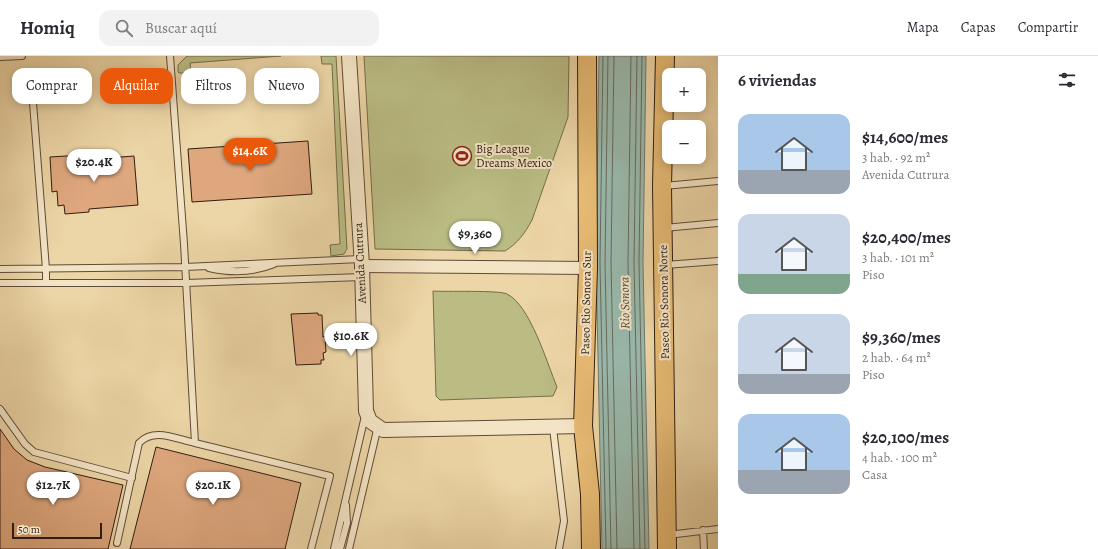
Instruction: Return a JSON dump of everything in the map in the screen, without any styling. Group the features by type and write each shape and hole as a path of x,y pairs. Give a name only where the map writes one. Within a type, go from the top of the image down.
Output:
{"main road":[{"name":"Paseo Rio Sonora Sur","path":"587,56 588,268 583,426 590,494 591,549"},
{"name":"Paseo Rio Sonora Norte","path":"665,56 662,186 667,542"}],"street":[{"name":"Avenida Cutrura","path":"349,56 361,267 366,411"},
{"path":"361,267 588,268"},
{"path":"366,411 370,421 378,425 383,430 552,428 583,426"}],"lane":[{"path":"0,57 22,56"},
{"path":"170,56 185,267 195,443"},
{"path":"33,104 46,283"},
{"path":"662,186 718,181"},
{"path":"663,228 718,223"},
{"path":"663,265 718,261"},
{"path":"0,269 185,267 277,263 361,267"},
{"path":"0,283 186,283 361,267"},
{"path":"0,409 25,444 34,452 132,478"},
{"path":"334,549 366,411"},
{"path":"349,549 378,425"},
{"path":"552,428 564,521 559,549"},
{"path":"117,542 139,443 145,437 152,434 160,434 330,476 311,549"},
{"path":"340,549 347,523 346,497"},
{"path":"667,542 703,530 718,529"},
{"path":"703,530 704,549"}],"green space":[{"path":"187,56 281,56 190,63 190,68 181,68 181,73 178,72 178,65"},
{"path":"321,56 336,56 347,249 344,254 331,256 330,245 340,244 332,64 322,64"},
{"name":"Big League Dreams Mexico","path":"364,56 569,56 568,117 532,220 527,229 514,245 505,251 375,249"},
{"path":"433,291 502,293 507,294 515,300 530,322 543,350 557,387 553,396 440,400 436,396"}],"water":[{"name":"Rio Sonora","path":"599,56 646,56 643,263 649,549 602,549 596,263"}],"building":[{"path":"308,141 312,194 192,202 188,149"},
{"path":"82,155 82,160 134,156 138,205 89,209 89,212 65,214 64,205 58,206 57,191 52,192 50,157"},
{"path":"318,313 318,315 322,315 323,337 325,336 326,352 323,353 324,360 321,360 321,364 296,365 291,314"},
{"path":"0,429 14,449 27,460 45,467 123,485 108,549 0,549"},
{"path":"156,447 301,483 285,549 130,549"}],"place":[{"name":"Big League Dreams Mexico","path":"462,156"}]}
